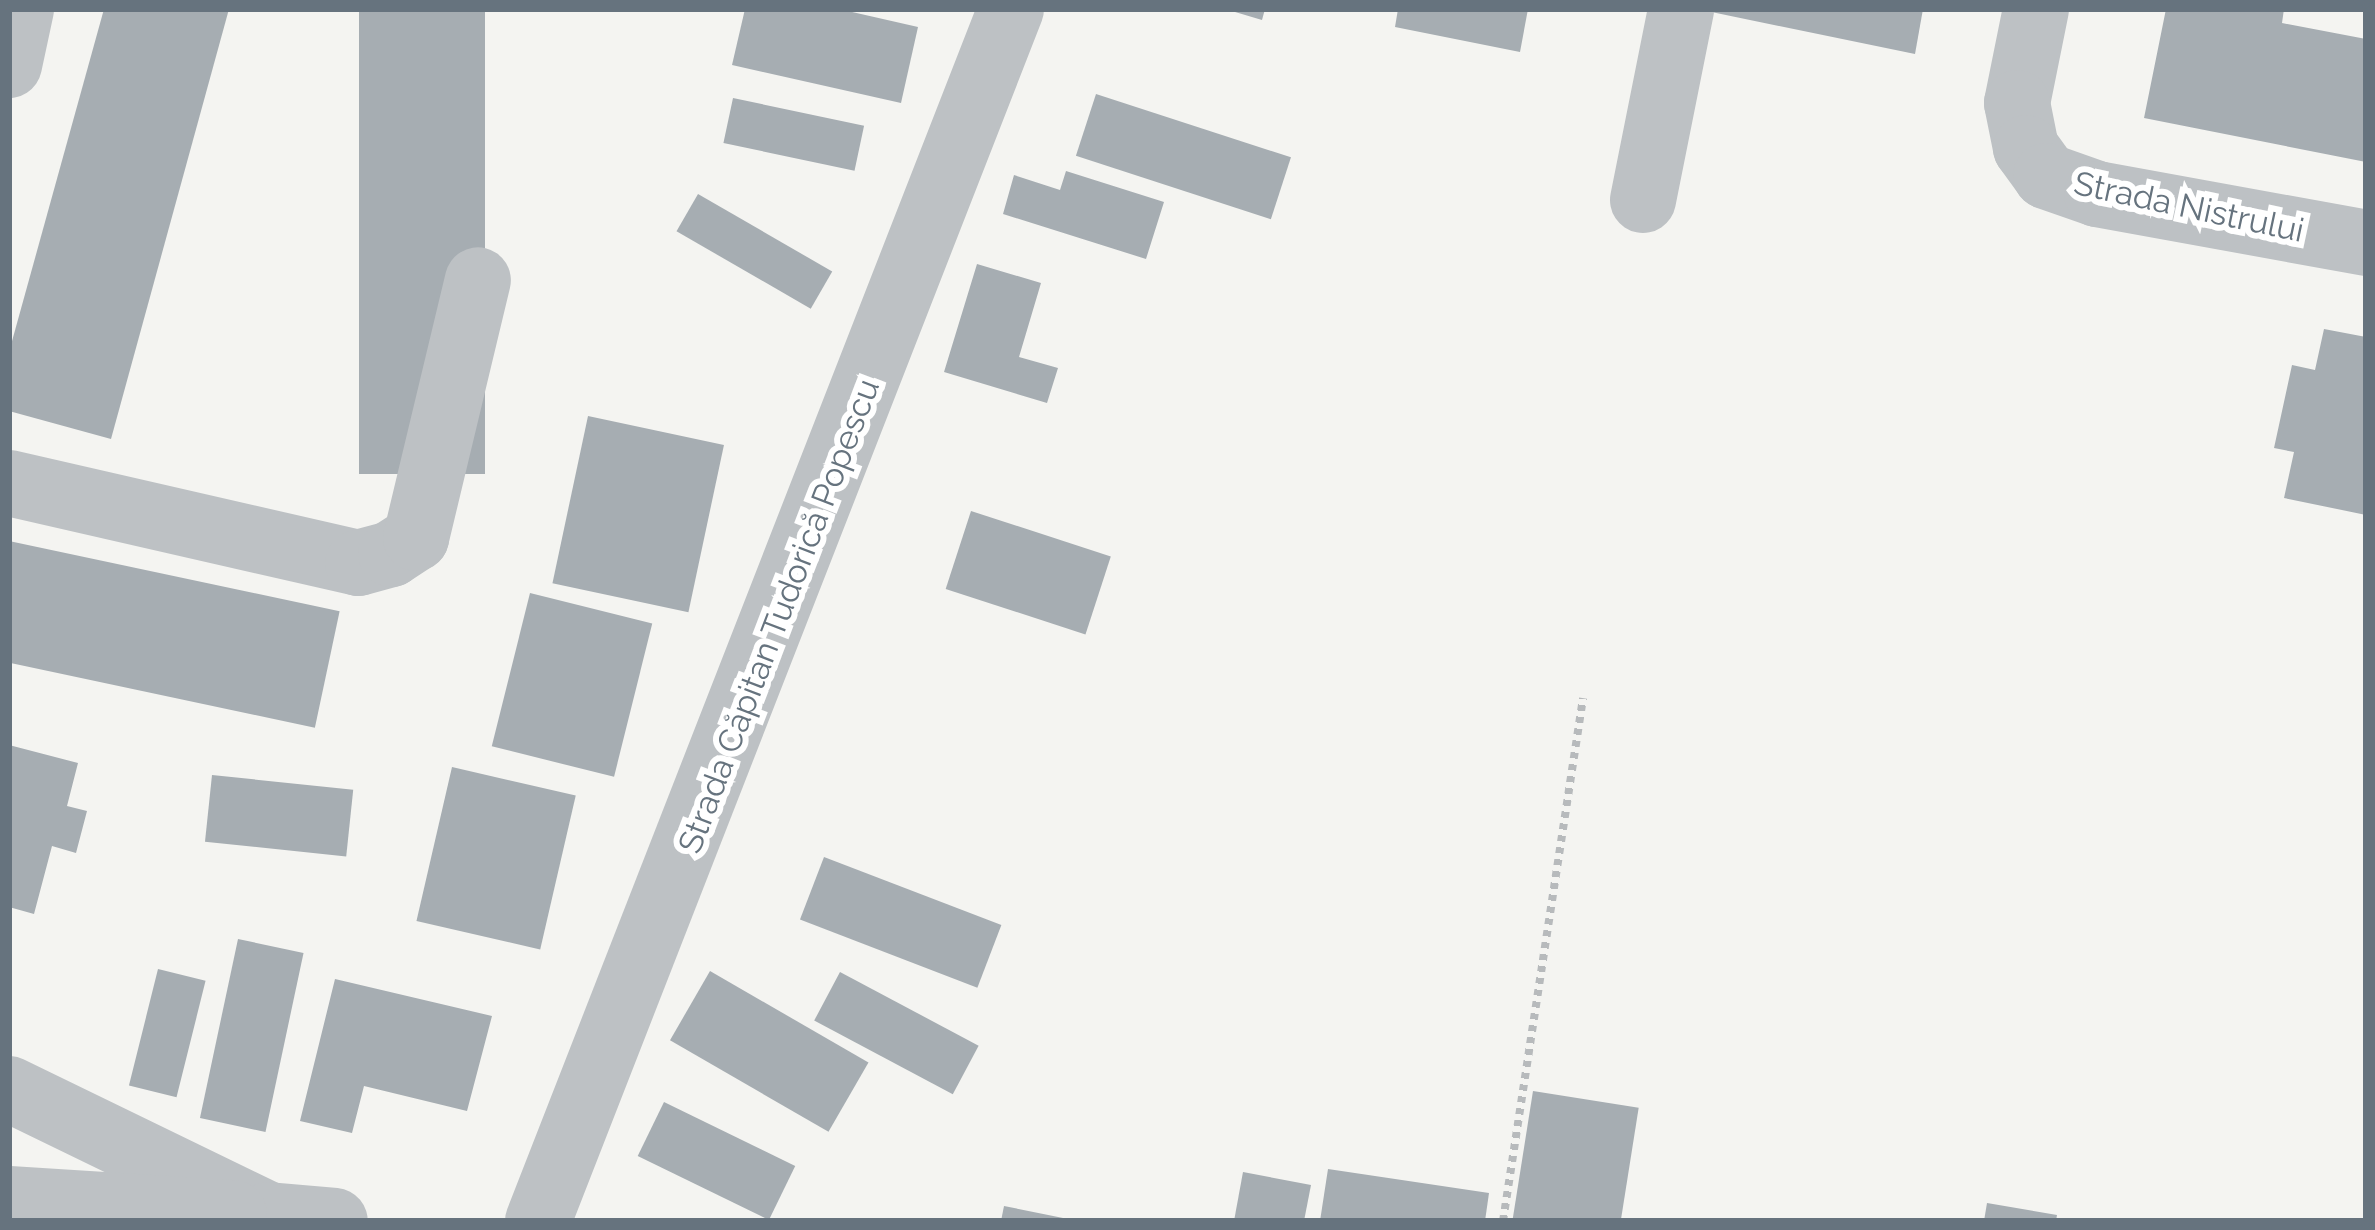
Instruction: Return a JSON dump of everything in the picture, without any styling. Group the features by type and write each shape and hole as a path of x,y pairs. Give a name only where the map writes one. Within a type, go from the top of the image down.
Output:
{"street":[{"path":"9,65 21,9"},
{"name":"Strada Căpitan Tudorică Popescu","path":"538,1221 1012,9"},
{"path":"1643,200 1681,9"},
{"name":"Strada Nistrului","path":"2036,9 2017,103 2026,148 2046,176 2097,194 2366,243"},
{"path":"9,483 358,563 391,554 416,538 478,280"},
{"path":"9,1089 268,1215"},
{"path":"9,1199 335,1221"}],"path":[{"path":"1503,1221 1582,698"}],"building":[{"path":"104,9 229,9 111,439 9,411 9,352"},
{"path":"359,9 485,9 485,474 359,474"},
{"path":"745,9 839,9 918,27 901,103 732,65"},
{"path":"1225,9 1265,9 1262,20"},
{"path":"1398,9 1528,9 1520,52 1395,27"},
{"path":"1697,9 1923,9 1915,54"},
{"path":"2166,9 2284,9 2282,23 2366,39 2366,162 2144,118"},
{"path":"1096,94 1291,157 1271,219 1076,156"},
{"path":"733,98 864,126 855,171 723,143"},
{"path":"1066,171 1164,202 1146,259 1003,214 1014,175 1060,190"},
{"path":"698,194 832,272 811,309 676,231"},
{"path":"977,264 1041,283 1019,357 1058,368 1047,403 944,372"},
{"path":"2324,329 2366,337 2366,515 2284,498 2294,452 2274,448 2292,365 2315,370"},
{"path":"588,416 724,445 688,612 552,583"},
{"path":"971,511 1111,556 1085,634 946,589"},
{"path":"9,541 340,611 315,728 9,663"},
{"path":"530,593 652,623 614,777 492,746"},
{"path":"9,745 78,763 67,806 87,811 76,853 52,846 34,914 9,907"},
{"path":"452,767 576,796 540,950 416,921"},
{"path":"212,775 353,790 346,856 205,842"},
{"path":"824,857 1001,925 977,988 800,920"},
{"path":"238,939 304,953 265,1132 200,1118"},
{"path":"158,969 206,981 177,1097 129,1085"},
{"path":"710,971 868,1062 828,1132 670,1040"},
{"path":"840,972 979,1046 953,1094 814,1021"},
{"path":"335,979 492,1016 467,1111 364,1086 352,1133 300,1121"},
{"path":"1533,1091 1639,1108 1621,1221 1512,1221"},
{"path":"664,1102 795,1166 769,1220 638,1156"},
{"path":"1328,1169 1489,1193 1485,1221 1320,1221"},
{"path":"1243,1172 1311,1185 1304,1221 1234,1221"},
{"path":"1987,1203 2057,1215 2056,1221 1984,1221"},
{"path":"1004,1206 1068,1219 1001,1221"}]}
